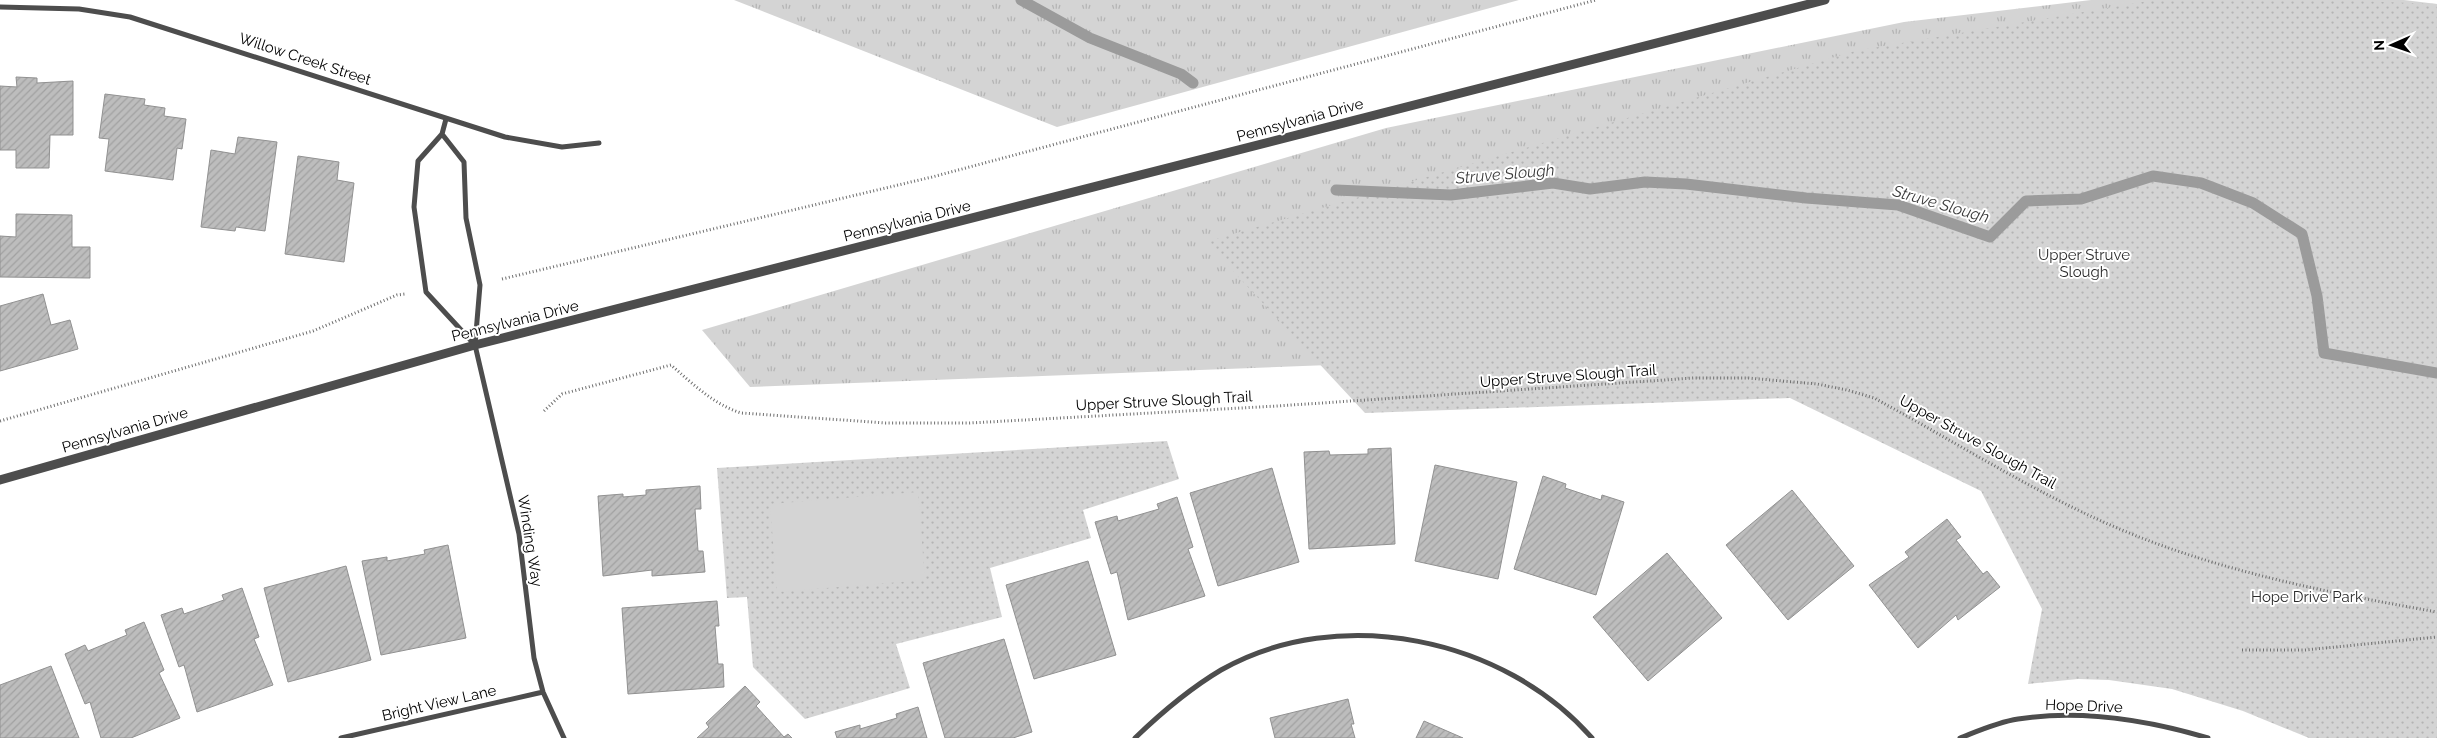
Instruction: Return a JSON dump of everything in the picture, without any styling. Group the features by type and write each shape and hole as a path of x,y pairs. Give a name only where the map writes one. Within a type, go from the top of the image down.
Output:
{"street":[{"name":"Pennsylvania Drive","path":"0,480 475,345 1825,0"},
{"name":"Willow Creek Street","path":"0,7 79,9 130,17 505,137 547,146 562,147 599,143"},
{"path":"446,119 442,134 418,161 414,183 414,207 426,292 475,345"},
{"path":"442,134 464,162 466,218 480,285 475,345"},
{"name":"Winding Way","path":"475,345 519,534 534,658 543,692 564,738"},
{"path":"1135,738 1193,688 1222,670 1280,647 1325,638 1356,636 1434,645 1503,669 1540,691 1568,713 1592,738"},
{"name":"Bright View Lane","path":"341,738 543,692"},
{"name":"Hope Drive","path":"1960,738 1990,726 2016,719 2071,716 2135,720 2208,738"}],"path":[{"path":"520,274 932,177 1596,0"},
{"path":"0,421 312,331 397,295"},
{"name":"Upper Struve Slough Trail","path":"544,411 562,394 570,391 671,365 714,401 725,408 741,413 886,423 1019,421 1267,407 1694,378 1757,378 1817,384 1874,398 2061,501 2121,530 2161,546 2220,565 2356,598 2437,612"},
{"path":"2242,650 2305,650 2437,637"}],"green space":[{"path":"734,0 1519,0 1057,127"},
{"name":"Upper Struve Slough","path":"2091,0 2404,0 2437,4 2437,617 2180,509 1646,353 750,387 702,330 1386,128 1904,22"},
{"name":"Upper Struve Slough","path":"2154,0 2335,0 2437,4 2437,738 2309,738 2243,711 2172,689 2109,680 2078,679 2028,684 2042,609 1981,491 1790,398 1365,413 1206,242 1855,51"},
{"path":"1167,441 1179,479 1083,510 1091,538 990,568 1002,617 896,644 910,688 805,719 753,667 747,597 727,598 717,468"},
{"path":"918,492 925,580 777,592 770,504"}],"building":[{"path":"16,77 37,78 37,83 73,81 73,135 50,135 49,168 16,168 16,150 0,150 0,86 17,87"},
{"path":"105,94 145,99 144,105 165,108 164,116 186,119 182,149 177,148 173,180 105,171 109,139 99,138"},
{"path":"238,137 277,142 265,231 236,227 235,231 201,227 211,150 235,154"},
{"path":"298,156 339,162 337,180 354,183 344,262 285,254"},
{"path":"16,214 72,215 72,247 90,247 90,278 0,277 0,236 16,237"},
{"path":"43,294 51,325 70,320 78,349 0,371 0,306"},
{"path":"1391,448 1395,544 1309,549 1304,452 1329,451 1330,455 1368,454 1368,449"},
{"path":"1435,465 1517,482 1498,579 1415,561"},
{"path":"1272,468 1299,562 1218,586 1190,493"},
{"path":"1543,476 1566,484 1565,488 1601,500 1602,495 1624,502 1596,595 1514,569"},
{"path":"700,486 701,509 695,509 698,551 703,551 705,572 652,576 652,570 603,576 598,496 623,494 623,497 646,495 646,490"},
{"path":"1792,490 1854,566 1788,620 1726,545"},
{"path":"1177,497 1193,547 1188,549 1205,596 1128,620 1117,572 1111,574 1095,522 1117,516 1118,521 1159,509 1157,504"},
{"path":"1947,519 1961,537 1956,540 1983,574 1987,571 2000,587 1958,620 1956,615 1918,648 1869,585 1909,557 1905,552"},
{"path":"448,545 466,638 381,655 362,561 387,557 387,561 425,554 424,550"},
{"path":"1667,553 1722,618 1648,681 1593,617"},
{"path":"1088,561 1116,655 1034,679 1006,585"},
{"path":"346,566 371,660 288,682 264,588"},
{"path":"242,588 259,637 254,639 273,685 197,712 184,665 179,667 161,615 182,608 184,614 224,600 222,595"},
{"path":"717,601 719,626 715,626 718,664 723,664 724,687 628,694 622,608"},
{"path":"144,622 164,670 159,673 180,718 131,738 101,738 90,702 85,704 65,654 85,645 88,651 127,635 125,630"},
{"path":"1004,639 1032,732 1013,738 945,738 923,663"},
{"path":"51,666 79,738 0,738 0,685"},
{"path":"745,686 760,702 756,706 784,737 788,734 792,738 697,738 709,727 706,723"},
{"path":"1348,699 1355,738 1275,738 1270,718"},
{"path":"918,707 927,738 837,738 835,732 860,725 860,729 897,718 896,714"},
{"path":"1424,721 1463,738 1416,738"}],"waterway":[{"name":"Struve Slough","path":"1021,0 1090,38 1181,74 1193,83"},
{"name":"Struve Slough","path":"1336,190 1451,195 1553,183 1590,189 1645,182 1686,184 1806,198 1898,205 1990,237 2026,201 2081,199 2153,176 2201,183 2253,203 2302,234 2317,296 2324,353 2437,373"}],"park label":[{"name":"Hope Drive Park","path":"2307,597"}]}
